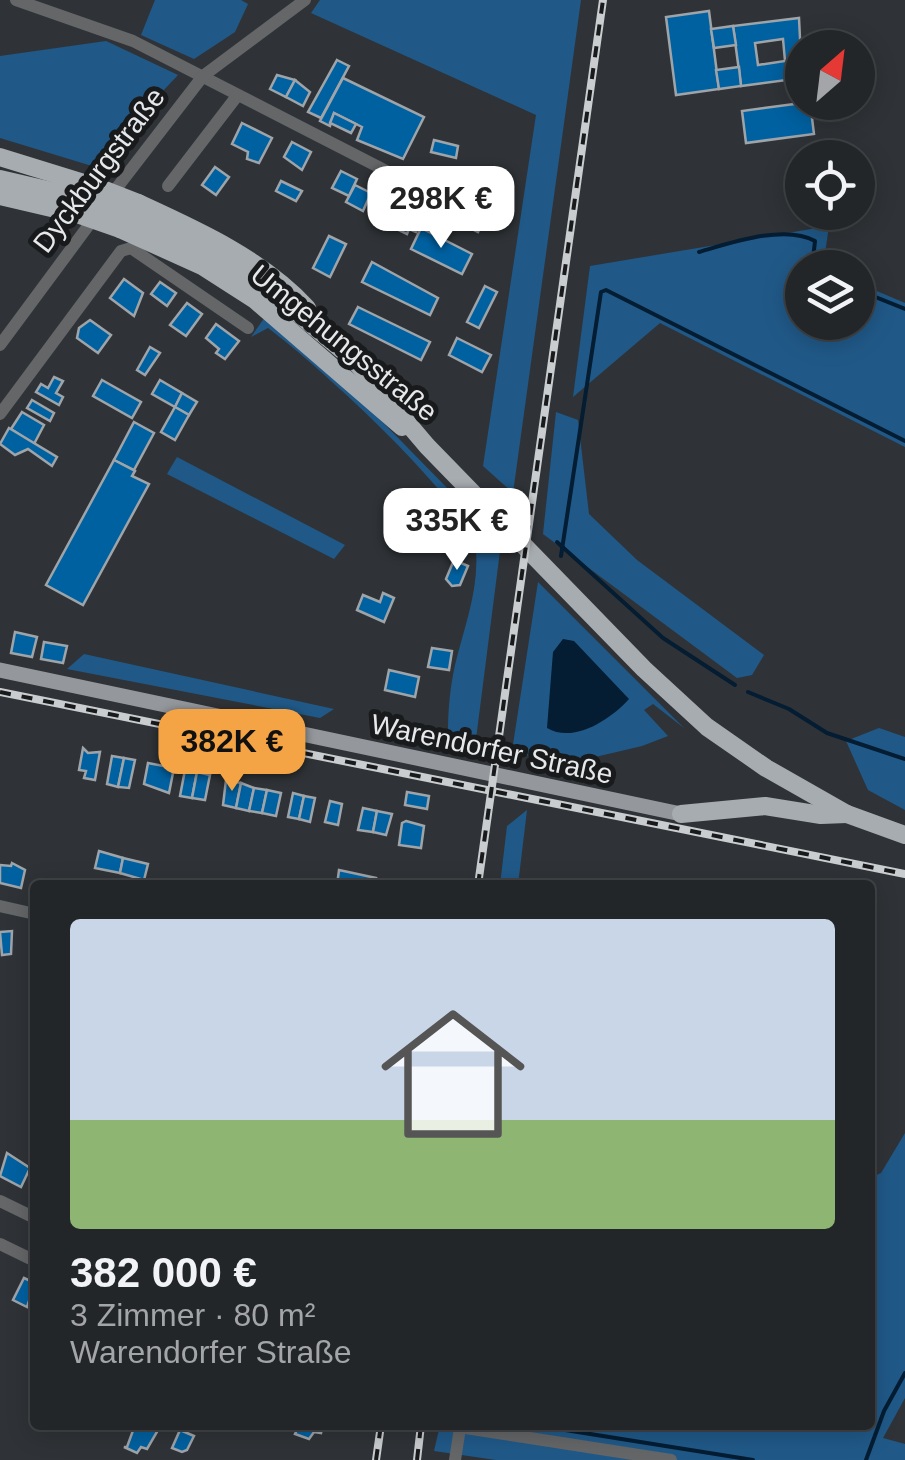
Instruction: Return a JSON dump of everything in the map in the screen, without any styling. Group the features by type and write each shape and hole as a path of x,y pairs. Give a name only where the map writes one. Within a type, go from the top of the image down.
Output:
{"highway":[{"path":"0,157 41,170 86,200 129,215"},
{"path":"0,165 41,170"},
{"path":"0,179 129,215"},
{"path":"0,196 86,200"},
{"name":"Umgehungsstraße","path":"129,215 242,256 290,289 426,446 607,632 707,727 847,814"},
{"name":"Umgehungsstraße","path":"129,215 255,300 324,356 377,409 426,446"},
{"path":"682,814 765,806 821,815 847,814 905,835"}],"main road":[{"name":"Warendorfer Straße","path":"0,670 682,814"}],"street":[{"path":"16,0 133,41 203,76"},
{"name":"Dyckburgstraße","path":"0,345 203,76 305,0"},
{"name":"Dyckburgstraße","path":"203,76 402,179 396,194"},
{"path":"168,186 237,96"},
{"path":"0,414 122,251 131,248 248,328"},
{"path":"0,906 30,913"},
{"path":"0,1202 30,1216"},
{"path":"0,1244 30,1258"},
{"path":"453,1430 455,1460"},
{"path":"479,1430 671,1460"}],"shaded area":[{"path":"155,0 241,0 248,4 235,32 194,59 141,35"},
{"path":"320,0 581,0 513,493 483,466 536,115 311,13"},
{"path":"106,41 178,75 92,166 0,138 0,56"},
{"path":"805,230 828,230 825,250 785,250 785,340 875,340 875,290 905,303 905,447 660,323 573,397 590,266"},
{"path":"265,317 310,348 501,543 476,739 463,742 448,733 453,674 475,580 476,551 468,529 420,468 318,369 268,328 251,337"},
{"path":"556,412 578,420 589,514 637,560 764,655 752,675 737,678 543,534"},
{"path":"177,457 345,545 334,559 167,474"},
{"path":"538,582 684,728 653,704 644,710 668,736 642,746 561,765 512,751"},
{"path":"563,639 574,641 629,699 602,721 569,733 547,728 553,652"},
{"path":"84,654 334,709 320,718 67,669"},
{"path":"879,728 905,737 905,810 868,790 846,741"},
{"path":"527,810 519,880 501,880 507,826"},
{"path":"905,1133 905,1398 883,1438 905,1444 905,1460 496,1460 434,1451 439,1430 875,1430 875,1176 881,1173"}],"building":[{"path":"709,11 719,89 676,95 666,17"},
{"path":"799,18 800,30 785,30 785,61 785,80 741,86 733,26","holes":["783,39 785,61 758,65 755,43"]},
{"path":"733,26 736,45 714,48 711,29"},
{"path":"337,60 349,66 321,118 308,112"},
{"path":"739,67 741,86 719,89 716,70"},
{"path":"277,75 295,80 286,97 270,89"},
{"path":"343,78 424,117 403,159 357,140 362,127 334,113 330,126 320,121"},
{"path":"295,80 310,92 303,106 286,97"},
{"path":"785,105 785,120 812,120 814,134 746,143 742,111"},
{"path":"334,113 356,124 351,133 330,123"},
{"path":"242,123 272,138 259,163 247,159 248,152 232,144"},
{"path":"434,140 458,146 456,158 431,152"},
{"path":"292,142 311,152 302,170 284,157"},
{"path":"215,167 229,177 216,195 202,185"},
{"path":"341,171 357,179 349,196 332,188"},
{"path":"281,181 302,191 296,201 276,191"},
{"path":"355,185 371,193 363,211 346,202"},
{"path":"434,190 486,216 478,232 426,206"},
{"path":"395,216 418,227 416,232 409,229 407,234 390,226"},
{"path":"421,228 472,254 462,274 411,249"},
{"path":"329,236 346,244 330,277 313,268"},
{"path":"372,262 438,298 430,315 362,282"},
{"path":"124,279 143,293 134,316 110,298"},
{"path":"160,282 176,293 167,306 151,294"},
{"path":"485,286 497,292 479,328 467,322"},
{"path":"187,303 202,314 186,336 170,325"},
{"path":"358,307 430,342 421,360 349,324"},
{"path":"90,320 111,335 98,353 77,338 79,328"},
{"path":"216,324 239,341 225,359 206,338"},
{"path":"457,338 491,355 482,372 449,355"},
{"path":"150,347 160,353 145,375 137,370"},
{"path":"54,377 63,381 56,393 63,397 59,405 36,392 41,384 48,388"},
{"path":"102,380 141,402 132,418 93,396"},
{"path":"160,380 182,393 175,407 152,394"},
{"path":"182,393 197,402 189,415 175,407"},
{"path":"32,400 54,413 50,421 27,408"},
{"path":"175,407 189,415 175,440 161,432"},
{"path":"22,412 44,425 34,444 11,429"},
{"path":"134,422 154,433 134,470 114,460"},
{"path":"9,428 57,457 52,466 28,449 15,455 0,444"},
{"path":"114,460 135,471 132,476 149,484 83,605 46,585"},
{"path":"454,560 468,566 460,585 452,586 446,579"},
{"path":"383,593 394,598 384,622 357,610 363,595 380,602"},
{"path":"15,632 37,637 32,657 11,653"},
{"path":"44,642 67,646 63,663 41,659"},
{"path":"432,648 452,651 449,670 428,667"},
{"path":"389,670 419,677 415,697 385,690"},
{"path":"83,748 88,753 100,752 95,780 84,778 86,771 79,770"},
{"path":"112,756 124,758 118,787 107,784"},
{"path":"124,758 135,760 129,788 118,787"},
{"path":"148,763 174,768 169,793 144,784"},
{"path":"185,770 197,772 192,798 180,796"},
{"path":"197,772 210,775 205,800 192,798"},
{"path":"226,780 241,783 236,808 223,805"},
{"path":"241,783 254,788 249,811 236,808"},
{"path":"254,788 267,790 262,813 249,811"},
{"path":"267,790 281,793 276,816 262,813"},
{"path":"407,792 429,796 427,809 405,805"},
{"path":"293,793 304,796 299,819 288,817"},
{"path":"304,796 315,798 310,822 299,819"},
{"path":"330,801 342,804 338,825 325,822"},
{"path":"363,808 377,811 373,832 358,830"},
{"path":"377,811 392,814 386,835 373,832"},
{"path":"402,823 424,826 421,848 399,845"},
{"path":"99,851 123,858 120,873 95,868"},
{"path":"123,858 148,864 144,880 120,873"},
{"path":"12,863 25,870 21,888 0,883 0,865"},
{"path":"339,870 376,878 375,880 338,880"},
{"path":"12,931 11,954 2,955 0,932"},
{"path":"7,1153 30,1168 21,1187 0,1176"},
{"path":"24,1278 30,1281 27,1307 13,1300"},
{"path":"133,1430 158,1430 147,1449 141,1447 137,1453 127,1447"},
{"path":"180,1430 194,1436 182,1452 172,1448"},
{"path":"297,1430 322,1430 309,1439 295,1434"}],"waterway":[{"path":"699,252 757,237 789,234 815,241 814,250"},
{"path":"561,556 601,292 606,290 905,441"},
{"path":"875,297 905,309"},
{"path":"557,542 663,638 735,685"},
{"path":"748,692 789,709 827,733 905,759"},
{"path":"866,1460 884,1411 905,1373"},
{"path":"565,1430 753,1460"}],"railway":[{"path":"479,880 603,0"},
{"path":"0,692 905,874"},
{"path":"376,1460 380,1430"},
{"path":"417,1460 420,1430"}]}
